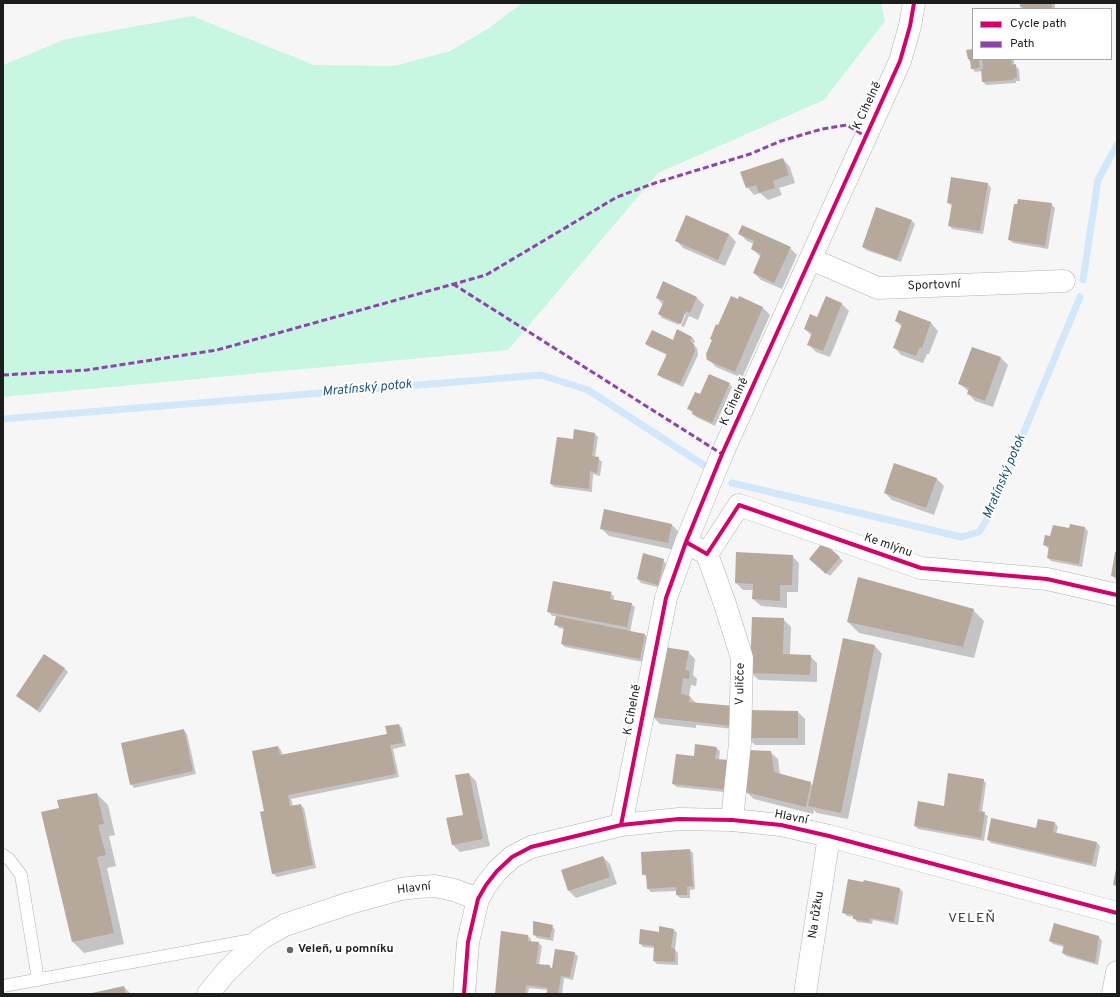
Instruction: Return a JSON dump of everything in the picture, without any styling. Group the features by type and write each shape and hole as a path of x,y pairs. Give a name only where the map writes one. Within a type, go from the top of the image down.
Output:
{"street":[{"name":"K Cihelně","path":"621,824 666,598 686,542 722,454 900,61 909,32 914,3"},
{"name":"Sportovní","path":"811,259 878,288 1064,281"},
{"name":"Ke mlýnu","path":"707,554 739,506 921,568 1047,579 1117,595"},
{"path":"686,542 707,554"},
{"name":"V uličce","path":"707,554 726,604 742,658 740,743 732,820"},
{"name":"Hlavní","path":"208,994 226,972 260,938 285,925 350,903 401,889 435,886 454,890 478,900 486,885 497,870 521,851 531,847 621,824 679,819 732,820 782,825 829,836 1117,913"},
{"name":"Na růžku","path":"805,994 829,836"},
{"path":"464,994 468,942 478,900"},
{"path":"1113,994 1117,972"}],"lane":[{"path":"3,855 9,859 21,875 38,980"},
{"path":"3,986 260,938"}],"green space":[{"path":"522,3 881,3 885,21 824,100 658,173 508,350 3,397 3,65 66,39 192,16 314,65 394,66 450,51 489,28"}],"building":[{"path":"1020,3 1052,3 1052,8 1020,7"},
{"path":"972,49 972,60 979,60 980,68 971,69 970,59 968,59 966,50"},
{"path":"982,60 1011,60 1012,65 1016,64 1017,78 1013,78 1013,80 982,82 981,69 983,69"},
{"path":"783,158 789,175 773,181 775,188 759,193 756,185 746,188 740,172"},
{"path":"951,177 988,183 980,231 948,226 952,204 947,203"},
{"path":"1018,199 1052,203 1045,246 1008,240 1014,204 1017,204"},
{"path":"876,207 912,220 897,260 862,247"},
{"path":"686,215 729,234 718,260 675,241"},
{"path":"742,225 791,247 774,283 753,273 761,254 751,249 754,241 738,234"},
{"path":"663,281 697,297 690,313 686,311 681,324 658,314 664,301 656,298"},
{"path":"731,296 738,299 739,296 763,307 735,372 707,360 706,354 712,340 710,339 716,324 718,325"},
{"path":"826,296 842,303 823,351 807,345 812,333 804,329 810,314 817,317"},
{"path":"899,310 931,322 922,348 920,347 916,356 893,348 902,324 895,321"},
{"path":"677,329 692,337 690,341 694,344 695,351 680,384 657,375 667,354 645,344 652,330 673,340"},
{"path":"972,347 1001,357 985,401 967,394 969,388 958,384"},
{"path":"709,374 730,383 712,423 692,414 693,411 687,409 695,392 700,394"},
{"path":"574,429 595,433 592,456 599,457 597,473 590,471 589,489 550,484 557,437 573,439"},
{"path":"894,463 937,478 926,508 884,493"},
{"path":"604,509 672,524 668,543 600,529"},
{"path":"1070,524 1085,527 1079,564 1047,558 1049,546 1043,545 1045,535 1050,536 1053,525 1069,528"},
{"path":"823,542 840,557 826,574 809,559"},
{"path":"736,552 793,555 792,585 780,585 780,601 752,599 753,584 735,583"},
{"path":"1115,552 1117,552 1117,577 1111,576"},
{"path":"643,553 664,559 658,585 637,579"},
{"path":"858,577 974,609 963,647 847,622"},
{"path":"553,581 612,592 610,599 632,603 627,627 547,612"},
{"path":"556,616 645,634 640,659 561,644 564,627 554,625"},
{"path":"752,617 784,618 783,654 811,655 810,675 750,673"},
{"path":"843,638 875,645 841,813 808,806"},
{"path":"664,647 689,651 685,670 690,671 689,679 683,678 681,694 690,696 689,702 734,706 731,726 652,717"},
{"path":"44,654 65,668 37,710 16,696"},
{"path":"747,710 798,711 798,738 747,738"},
{"path":"399,724 403,743 390,745 396,774 288,795 290,806 301,804 313,865 272,874 260,812 264,811 252,751 278,746 280,755 387,734 385,726"},
{"path":"184,729 193,771 130,785 121,743"},
{"path":"695,744 717,747 715,759 731,760 730,790 672,784 676,754 694,756"},
{"path":"746,750 771,751 774,772 811,782 806,807 745,792"},
{"path":"469,773 483,839 452,845 446,818 463,815 455,775"},
{"path":"948,773 984,779 979,811 985,812 981,838 914,826 918,801 944,806"},
{"path":"97,793 104,824 98,825 106,855 97,857 114,933 72,942 41,812 59,808 57,800"},
{"path":"991,818 1036,828 1038,819 1055,822 1053,832 1097,842 1092,864 987,840"},
{"path":"690,849 693,886 687,887 687,895 676,895 676,887 647,889 646,874 642,875 641,852"},
{"path":"603,856 610,877 568,891 561,870"},
{"path":"1117,869 1117,886 1113,885"},
{"path":"848,879 863,882 864,880 900,888 894,922 870,918 869,922 853,919 853,915 842,913"},
{"path":"533,921 553,925 550,938 533,935"},
{"path":"1054,923 1099,936 1095,963 1062,953 1064,945 1049,941"},
{"path":"659,926 674,929 671,948 675,949 675,962 653,961 654,946 639,944 640,929 659,932"},
{"path":"501,931 528,935 528,941 539,942 536,964 550,965 550,968 552,968 555,949 575,952 570,977 561,976 558,994 546,994 548,988 526,985 525,994 495,994"},
{"path":"124,986 126,994 92,993"}],"waterway":[{"name":"Mratínský potok","path":"1083,280 1098,180 1117,145"},
{"name":"Mratínský potok","path":"732,483 961,537 979,532 989,516 1080,297"},
{"name":"Mratínský potok","path":"3,419 541,375 588,390 707,467"}],"marked path":[{"path":"3,375 87,370 217,350 486,275 617,197 655,183 750,154 781,141 822,129 847,125 865,136"},
{"path":"453,284 722,454"}],"cycle path":[{"path":"621,825 666,598 686,542 722,454 900,61 910,26 914,3"},
{"path":"686,542 707,554 739,505 921,568 1047,579 1117,595"},
{"path":"464,994 468,942 478,899 486,885 497,871 512,857 531,847 621,825 679,819 732,820 781,825 829,836 1117,913"}],"place":[{"name":"Veleň, u pomníku","path":"290,950"}],"district":[{"name":"VELEŇ","path":"972,919"}]}
